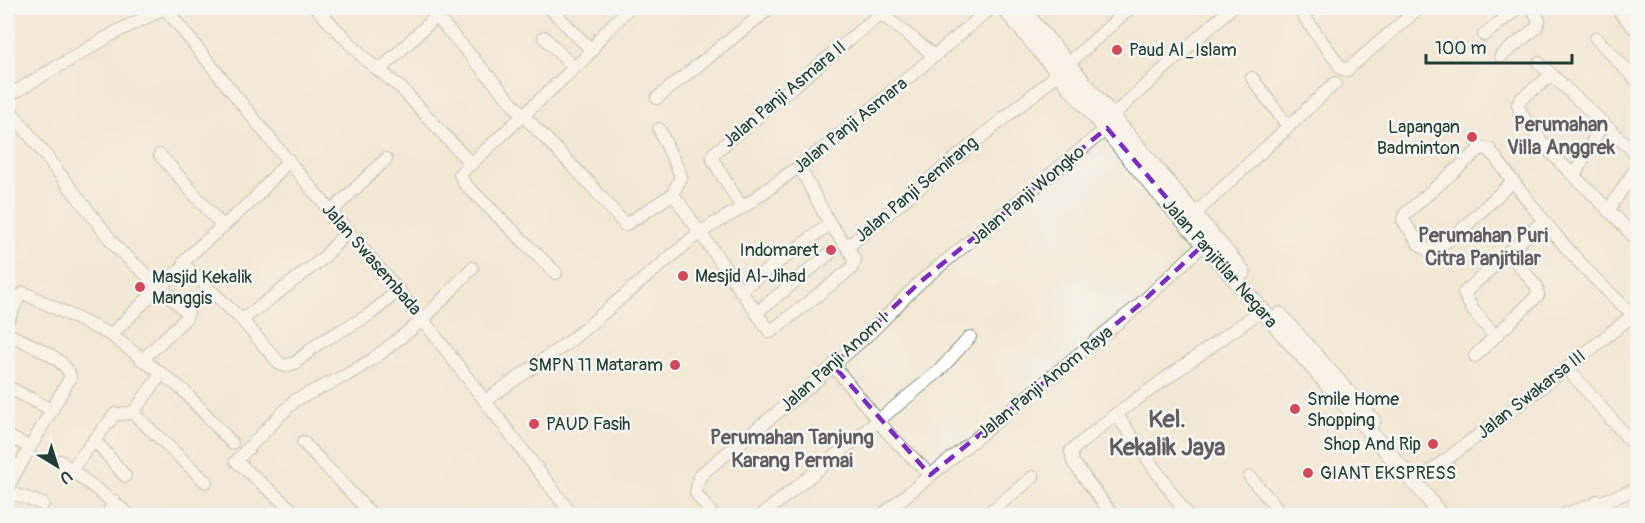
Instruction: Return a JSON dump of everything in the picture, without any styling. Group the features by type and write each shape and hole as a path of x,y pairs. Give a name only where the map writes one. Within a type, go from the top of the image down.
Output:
{"main road":[{"name":"Jalan Panjitilar Negara","path":"1004,8 1063,69 1109,122 1158,192 1262,310 1312,360 1427,496 1440,516"},
{"path":"1021,8 1063,69"},
{"path":"1109,122 1195,214 1312,360 1423,477 1451,516"}],"street":[{"path":"8,11 11,8"},
{"path":"9,92 118,31 165,8"},
{"name":"Jalan Swasembada","path":"165,8 347,232 399,290 486,400 573,516"},
{"path":"316,8 366,60 381,69 470,163"},
{"path":"550,8 592,51"},
{"path":"556,273 464,183 460,174 592,51 600,38 629,8"},
{"path":"657,98 770,8"},
{"name":"Jalan Panji Asmara","path":"486,400 579,334 700,232 742,208 799,166 992,8"},
{"name":"Jalan Panji Semirang","path":"799,166 830,224 848,247 1063,69 1130,8"},
{"name":"Jalan Panji Wongko","path":"946,261 1109,122 1231,8"},
{"path":"1298,8 1342,69 1352,69 1419,8"},
{"path":"1484,35 1518,8"},
{"path":"1501,56 1538,25 1538,18 1532,8"},
{"path":"1616,8 1638,32"},
{"path":"877,10 935,56"},
{"name":"Jalan Panji Asmara II","path":"742,208 712,160 715,151 877,10"},
{"path":"381,69 441,12 524,116 612,208 625,225 673,194 681,176 659,129"},
{"path":"544,37 574,68"},
{"path":"1596,38 1638,82"},
{"path":"1539,63 1603,122 1638,159"},
{"path":"1552,75 1521,99 1518,108 1535,133 1638,242"},
{"path":"1252,78 1287,125"},
{"path":"1195,214 1287,125 1335,83"},
{"path":"8,107 117,248 160,286 188,315 142,360"},
{"path":"1574,176 1603,122"},
{"path":"1513,182 1457,234 1436,249 1426,251 1403,220 1409,211 1481,148 1489,149 1543,221 1572,254 1635,312"},
{"path":"160,155 223,227"},
{"path":"331,212 386,159"},
{"path":"289,160 223,227 190,255 184,262 185,266 242,320 280,364 290,366 319,343 369,315 399,290"},
{"path":"1608,211 1638,165"},
{"path":"673,194 770,332 851,269 855,260 848,247"},
{"path":"1494,335 1472,309 1464,293 1543,221"},
{"path":"740,290 830,224"},
{"path":"242,320 321,260 347,232"},
{"name":"Jalan Panji Anom Raya","path":"881,516 1137,306 1205,243"},
{"path":"1475,356 1494,335 1539,294 1538,288 1508,252"},
{"path":"756,313 829,254"},
{"name":"Jalan Panji Anom I","path":"713,516 696,493 700,475 833,365 877,326 919,283 946,261"},
{"path":"111,335 160,286 185,266"},
{"path":"300,516 236,461 294,400 356,369 423,320 472,268"},
{"path":"8,320 20,295 24,293 111,335 183,390 232,443"},
{"path":"1113,516 1073,462 1071,451 1116,414 1262,310"},
{"name":"Jalan Swakarsa III","path":"1423,477 1567,368 1635,312"},
{"path":"8,334 67,366 70,378 8,485"},
{"path":"761,516 938,372 970,337"},
{"path":"833,365 879,420 930,475"},
{"path":"1567,368 1638,450"},
{"path":"70,470 115,414 133,412 161,374"},
{"path":"8,387 50,409"},
{"path":"133,412 206,482"},
{"path":"1116,414 1188,515"},
{"path":"8,436 29,447"},
{"path":"94,440 125,476"},
{"path":"303,442 373,516"},
{"path":"60,461 132,516"},
{"path":"985,516 1033,477"},
{"path":"1250,477 1284,516"},
{"path":"1560,516 1638,489"},
{"path":"8,492 43,504"},
{"path":"107,516 114,501"},
{"path":"1598,501 1608,516"}],"highlighted area":[{"path":"1107,128 1205,243 1138,306 930,475 833,365 919,283"}],"place":[{"name":"Paud Al_Islam","path":"1117,50"},
{"name":"Lapangan Badminton","path":"1472,137"},
{"name":"Indomaret","path":"831,250"},
{"name":"Mesjid Al-Jihad","path":"683,276"},
{"name":"Masjid Kekalik Manggis","path":"140,287"},
{"name":"SMPN 11 Mataram","path":"675,365"},
{"name":"Smile Home Shopping","path":"1295,409"},
{"name":"PAUD Fasih","path":"534,424"},
{"name":"Shop And Rip","path":"1433,444"},
{"name":"GIANT EKSPRESS","path":"1308,473"}],"district":[{"name":"Perumahan Villa Anggrek","path":"1561,136"},
{"name":"Perumahan Puri Citra Panjitilar","path":"1483,246"},
{"name":"Kel. Kekalik Jaya","path":"1167,433"},
{"name":"Perumahan Tanjung Karang Permai","path":"792,448"}]}
